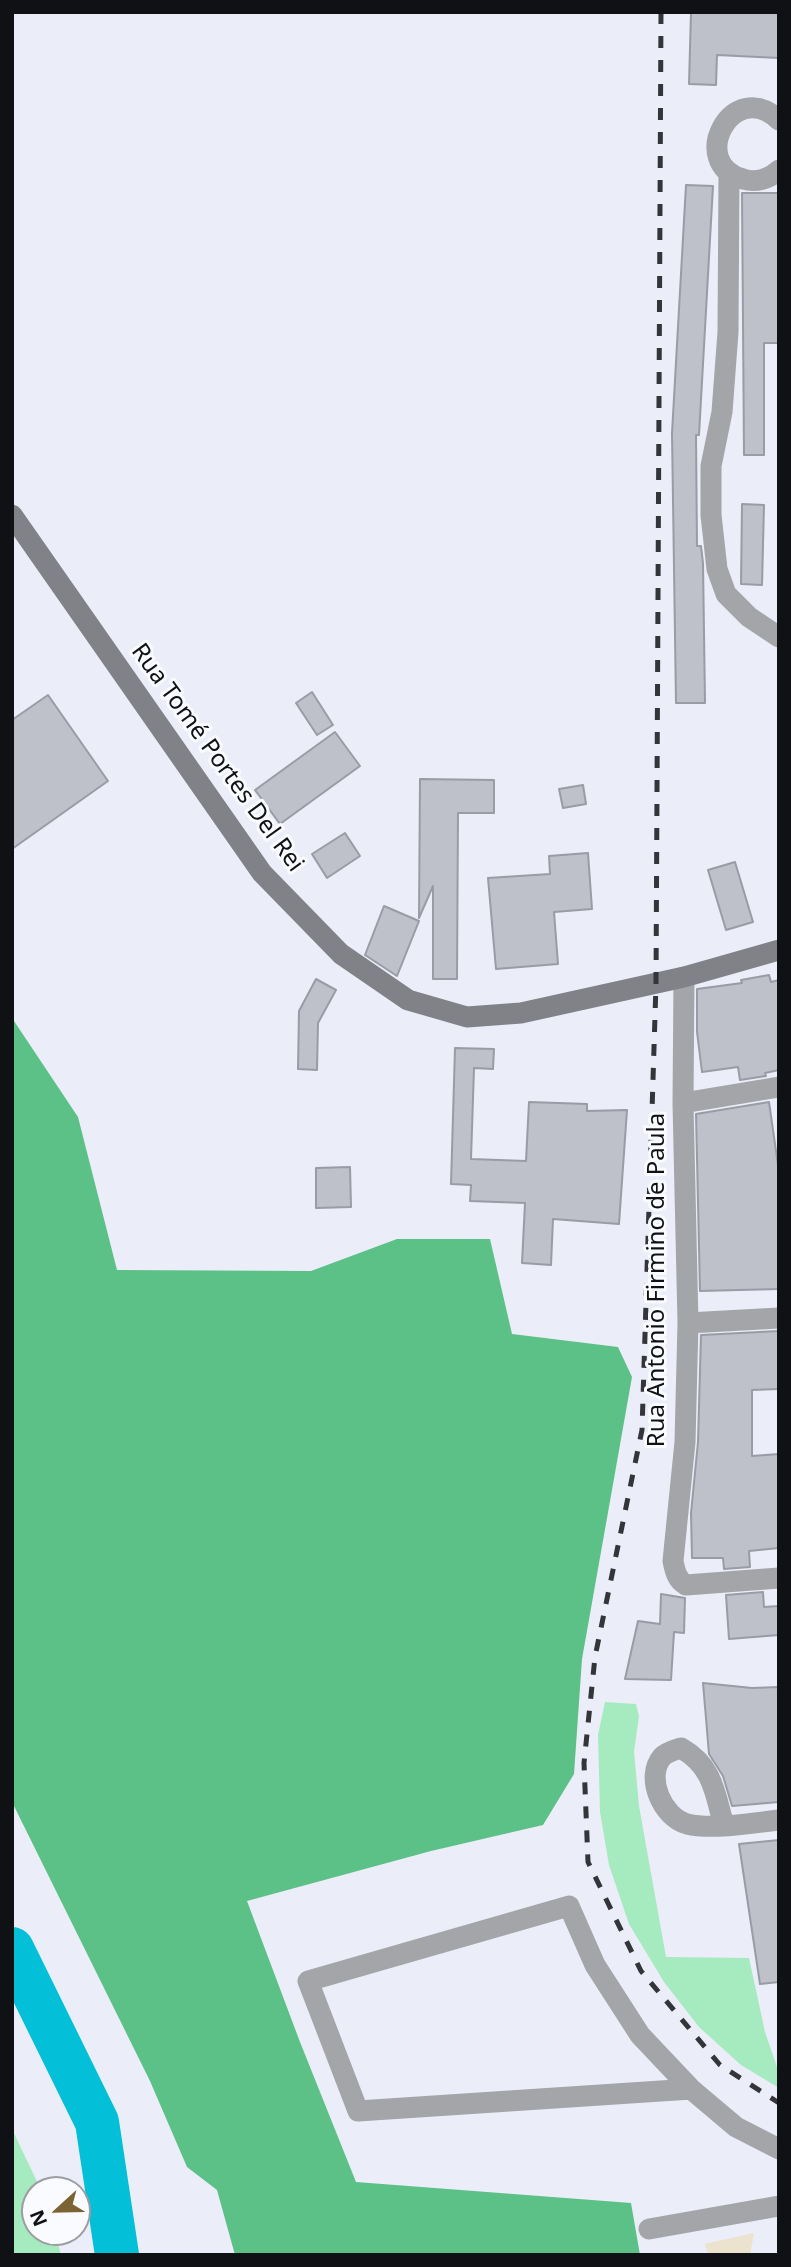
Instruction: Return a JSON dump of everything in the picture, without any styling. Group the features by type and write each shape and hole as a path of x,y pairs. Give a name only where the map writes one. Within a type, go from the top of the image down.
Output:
{"main road":[{"name":"Rua Tomé Portes Del Rei","path":"12,515 262,873 341,954 408,1000 467,1017 521,1013 684,977 779,950"}],"street":[{"path":"779,120 762,109 738,111 720,127 717,139 721,162 729,172 739,178 762,180 779,170"},
{"path":"729,172 728,332 722,412 711,466 711,515 717,569 726,594 748,617 779,637"},
{"name":"Rua Antonio Firmino de Paula","path":"684,977 682,1103 688,1323 685,1443 673,1561 675,1572 686,1585 779,1578"},
{"path":"682,1103 779,1087"},
{"path":"688,1323 779,1318"},
{"path":"724,1826 779,1820"},
{"path":"691,2089 358,2111 308,1981 569,1906 595,1965 640,2035 691,2089 736,2127 779,2149"},
{"path":"649,2229 779,2206"}],"shaded area":[{"path":"754,2233 750,2255 708,2255 705,2244"}],"green space":[{"path":"12,1018 78,1117 117,1270 311,1271 397,1239 490,1239 512,1334 618,1347 632,1377 582,1659 574,1774 543,1825 431,1851 247,1901 356,2182 631,2203 640,2255 235,2255 217,2190 187,2167 150,2081 12,1802"},
{"path":"605,1702 636,1704 639,1716 634,1752 639,1806 666,1957 749,1958 765,2032 779,2073 779,2088 741,2065 699,2027 664,1982 629,1924 609,1865 600,1812 598,1735"},
{"path":"12,2129 34,2176 21,2176 21,2246 59,2246 61,2255 12,2255"}],"building":[{"path":"691,12 779,12 779,58 717,55 716,85 689,84"},
{"path":"686,185 713,186 699,435 696,435 697,546 701,546 703,563 705,703 676,703 672,433"},
{"path":"742,193 779,193 779,343 764,343 764,455 744,455"},
{"path":"742,504 764,505 762,585 741,584"},
{"path":"312,692 333,725 317,735 296,703"},
{"path":"48,695 108,781 12,849 12,720"},
{"path":"335,732 360,766 280,824 255,790"},
{"path":"420,779 494,780 494,813 458,813 457,979 433,979 433,886 419,918"},
{"path":"583,785 586,804 563,808 559,789"},
{"path":"345,833 360,856 327,878 312,854"},
{"path":"588,853 592,909 554,912 558,964 496,969 488,878 550,874 549,856"},
{"path":"735,862 753,922 726,930 708,870"},
{"path":"384,906 419,921 397,976 365,955"},
{"path":"769,975 771,982 779,980 779,1070 765,1073 766,1076 740,1080 738,1067 702,1072 697,1032 697,989 742,983 741,980"},
{"path":"316,979 336,990 318,1023 317,1070 298,1069 299,1011"},
{"path":"455,1048 494,1049 493,1069 474,1068 471,1159 526,1161 529,1102 587,1104 587,1111 627,1110 619,1224 553,1219 551,1265 522,1263 525,1203 470,1201 471,1185 451,1184"},
{"path":"769,1102 779,1172 779,1289 700,1291 696,1114"},
{"path":"350,1167 351,1207 316,1208 316,1168"},
{"path":"779,1331 779,1389 752,1390 752,1456 779,1454 779,1548 749,1551 750,1567 724,1569 723,1558 692,1558 691,1513 698,1442 701,1335"},
{"path":"763,1592 764,1607 779,1606 779,1635 729,1639 726,1595"},
{"path":"661,1594 685,1598 684,1633 674,1632 671,1680 625,1679 638,1621 660,1624"},
{"path":"703,1683 752,1688 779,1687 779,1802 732,1806 723,1776 709,1754"},
{"path":"779,1840 779,1982 760,1984 739,1844"}],"waterway":[{"path":"12,1949 97,2122 117,2255"}],"railway":[{"path":"661,12 656,984 642,1430 595,1657 584,1763 588,1862 641,1971 720,2065 779,2103"}]}
